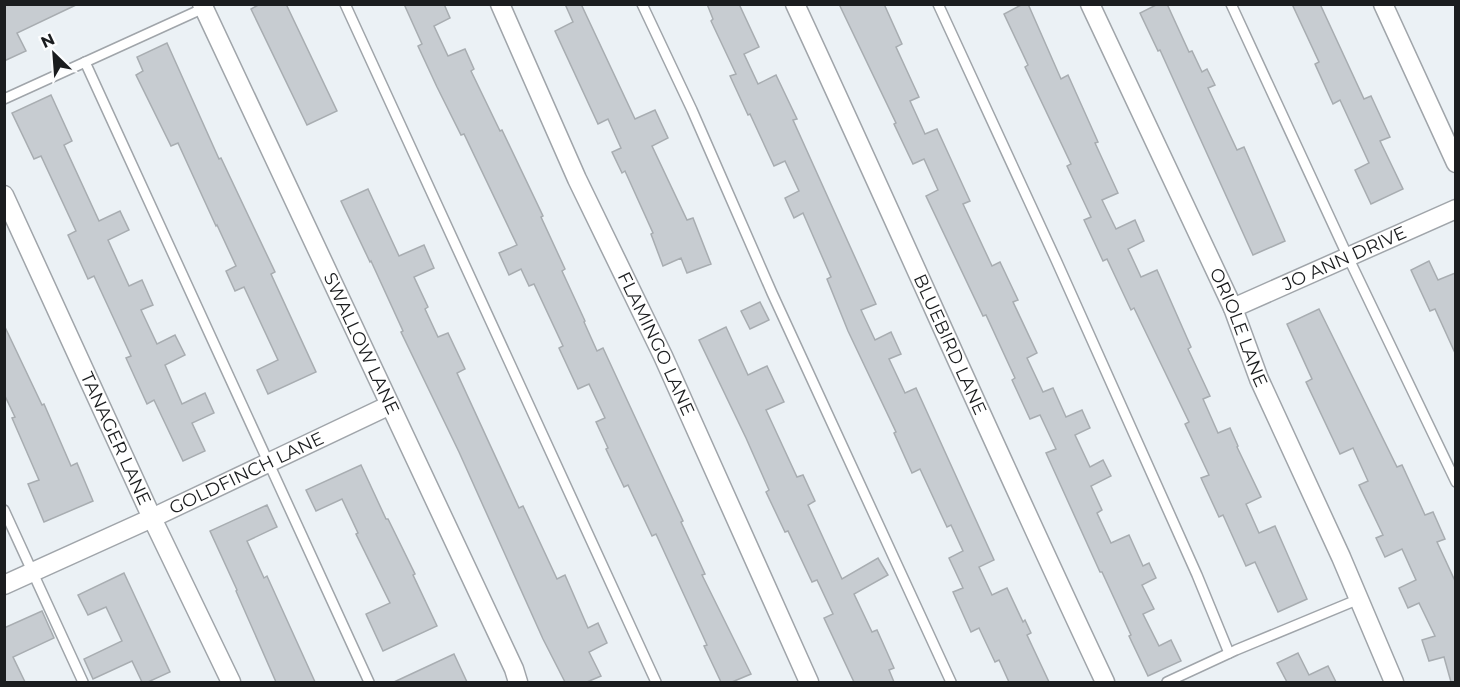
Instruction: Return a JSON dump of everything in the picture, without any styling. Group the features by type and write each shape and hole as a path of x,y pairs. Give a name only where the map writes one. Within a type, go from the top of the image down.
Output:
{"street":[{"name":"FLAMINGO LANE","path":"500,4 577,179 663,356 809,682"},
{"name":"BLUEBIRD LANE","path":"795,4 1105,682"},
{"name":"ORIOLE LANE","path":"1090,4 1233,308 1259,379 1382,650 1394,682"},
{"path":"1383,4 1455,163"},
{"name":"SWALLOW LANE","path":"203,6 518,682"},
{"name":"TANAGER LANE","path":"4,195 152,518 231,682"},
{"name":"JO ANN DRIVE","path":"1233,308 1455,209"},
{"name":"GOLDFINCH LANE","path":"4,585 152,518 390,405"}],"lane":[{"path":"345,4 656,682"},
{"path":"642,4 692,110 749,244 951,682"},
{"path":"938,4 1197,574 1229,653"},
{"path":"1232,4 1348,257 1455,482"},
{"path":"4,99 203,6"},
{"path":"85,62 369,682"},
{"path":"4,510 83,682"},
{"path":"1167,682 1229,653 1359,599"}],"building":[{"path":"4,4 78,4 17,33 26,51 4,61"},
{"path":"260,4 286,4 337,111 307,125 251,9"},
{"path":"404,4 444,4 450,18 434,26 448,56 465,49 474,69 471,71 543,216 541,217 565,269 562,271 597,351 603,348 683,521 681,522 705,574 702,575 751,674 732,682 721,682 704,646 707,645 656,534 652,536 628,485 624,487 606,449 608,448 596,422 605,418 589,384 578,389 559,348 563,346 534,284 529,286 521,269 509,275 499,253 517,245 464,134 461,135 437,87 418,46 422,44"},
{"path":"565,4 581,4 635,119 655,110 668,138 652,146 687,220 693,218 711,264 687,273 681,258 663,266 651,234 653,233 625,171 622,173 612,152 621,148 608,119 598,124 555,31 573,22"},
{"path":"707,4 739,4 759,47 744,54 758,84 776,75 797,119 793,120 876,304 861,310 875,340 891,332 901,354 889,359 905,393 916,388 994,560 979,567 992,595 1007,588 1023,622 1025,620 1031,633 1027,635 1049,682 1009,682 999,660 995,662 979,628 971,632 953,592 963,588 949,558 963,551 951,525 947,527 920,469 912,473 894,433 896,432 848,331 827,279 831,277 803,213 794,218 785,198 799,191 785,161 774,166 750,114 748,115 730,76 736,74 711,21 713,19"},
{"path":"839,4 884,4 902,44 896,47 919,97 910,101 925,134 937,129 970,201 963,204 992,266 1000,262 1018,300 1013,302 1037,353 1027,358 1043,392 1053,388 1066,417 1082,410 1090,428 1075,435 1090,467 1103,460 1111,476 1091,486 1102,510 1097,513 1111,543 1129,535 1143,566 1149,563 1156,578 1142,585 1154,609 1143,614 1159,646 1171,640 1181,661 1148,676 1046,453 1056,449 1040,415 1030,419 1012,380 1015,378 986,315 983,316 926,196 938,190 924,159 913,164"},
{"path":"1023,4 1028,4 1061,79 1068,75 1098,142 1095,143 1118,193 1102,200 1116,229 1135,220 1144,241 1128,249 1141,277 1157,270 1191,347 1188,349 1210,396 1203,399 1218,433 1230,428 1261,497 1246,504 1259,533 1275,526 1307,599 1278,612 1255,562 1246,566 1223,515 1219,517 1201,478 1209,475 1185,424 1189,422 1134,308 1131,310 1107,259 1103,261 1084,220 1091,217 1067,166 1071,164 1025,67 1028,65 1004,14"},
{"path":"1158,4 1167,4 1189,52 1192,51 1202,72 1207,69 1215,85 1208,88 1237,150 1244,147 1285,241 1253,255 1160,50 1158,51 1140,13"},
{"path":"1292,4 1320,4 1364,99 1371,96 1390,137 1380,141 1403,189 1371,204 1355,170 1369,163 1340,100 1333,104 1315,64 1319,62"},
{"path":"167,43 219,159 221,158 275,272 271,274 316,372 268,394 257,370 278,360 244,287 235,291 226,271 236,266 178,143 171,146 136,75 143,71 137,57"},
{"path":"51,95 72,141 64,145 99,221 120,211 129,230 108,240 129,286 142,280 153,305 141,310 157,344 175,335 185,355 165,365 182,404 205,393 214,413 192,423 205,451 183,461 154,400 147,404 126,358 131,356 94,276 88,279 68,235 76,231 41,156 34,159 12,113"},
{"path":"368,189 399,256 424,245 434,268 414,277 428,307 425,309 438,337 448,333 465,369 457,373 519,508 523,506 557,579 565,575 588,628 598,623 607,643 589,652 601,676 587,682 565,682 543,639 459,452 401,332 403,331 371,261 341,201"},
{"path":"1429,261 1438,280 1455,273 1455,353 1435,309 1430,311 1411,270"},
{"path":"760,302 769,320 750,329 741,311"},
{"path":"1319,309 1397,467 1402,465 1425,515 1433,512 1445,539 1437,542 1455,581 1455,682 1451,682 1444,657 1429,661 1422,640 1435,636 1419,603 1408,608 1399,588 1416,580 1402,549 1385,557 1376,538 1383,535 1359,485 1368,481 1353,448 1340,454 1306,382 1312,379 1287,324"},
{"path":"4,325 42,405 44,404 71,466 77,463 93,501 44,522 28,484 39,480 4,394"},
{"path":"726,327 748,375 767,366 784,402 766,410 797,477 803,475 815,501 808,505 842,579 878,558 888,575 854,594 872,632 877,630 894,668 889,670 894,682 854,682 824,618 833,614 817,580 812,582 788,531 785,532 766,492 769,490 746,438 699,340"},
{"path":"361,465 415,574 413,575 437,626 383,651 366,614 390,603 356,534 358,533 342,499 316,511 306,490"},
{"path":"267,505 277,527 247,541 264,578 267,576 315,682 276,682 210,531"},
{"path":"124,573 170,672 148,682 142,682 132,661 93,679 84,659 122,641 106,607 88,615 78,595"},
{"path":"42,611 54,638 13,657 25,682 4,682 4,628"},
{"path":"1298,653 1309,675 1328,666 1336,682 1287,682 1277,663"},
{"path":"454,654 467,682 394,682"}]}
